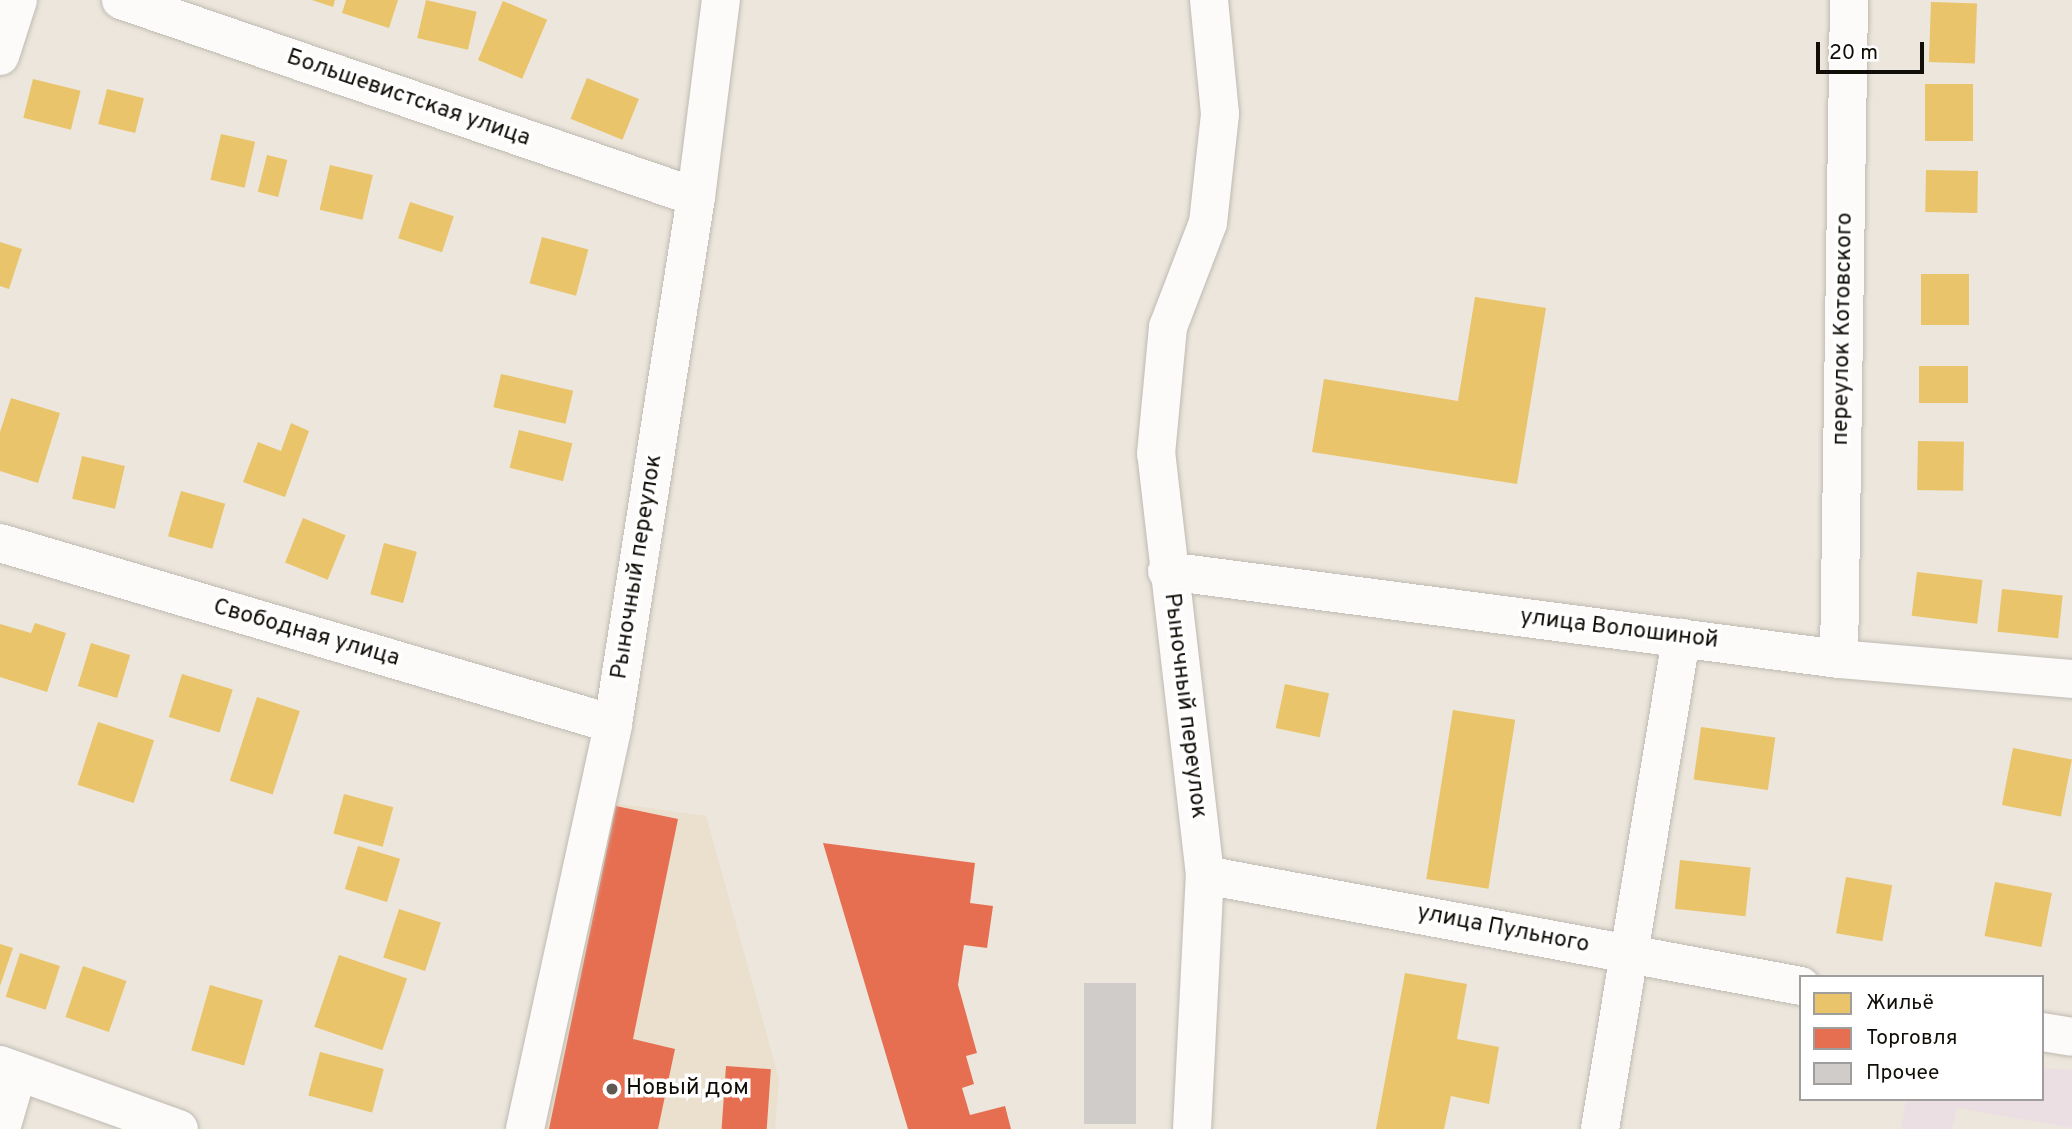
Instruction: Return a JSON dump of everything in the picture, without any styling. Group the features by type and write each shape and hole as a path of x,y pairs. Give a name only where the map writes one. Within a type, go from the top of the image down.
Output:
{"street":[{"path":"0,56 18,0"},
{"name":"Большевистская улица","path":"121,0 696,197"},
{"name":"Рыночный переулок","path":"525,1129 613,724 696,197 721,0"},
{"name":"Рыночный переулок","path":"1192,1129 1205,875 1167,570 1156,454 1168,327 1208,223 1220,114 1209,0"},
{"name":"переулок Котовского","path":"1839,659 1849,0"},
{"name":"Свободная улица","path":"0,543 613,724"},
{"name":"улица Волошиной","path":"1167,570 1839,659 2072,679"},
{"path":"1600,1129 1631,954 1681,638"},
{"name":"улица Пульного","path":"1205,875 1799,986"},
{"path":"2044,1032 2072,1037"},
{"path":"1,1129 9,1068 179,1129"}],"shaded area":[{"path":"614,803 706,816 779,1079 775,1129 544,1129"},
{"path":"2044,1068 2072,1070 2072,1128 1957,1108 1952,1129 1901,1129 1906,1101 2044,1101"}],"building: Жильё":[{"path":"312,0 335,0 333,7"},
{"path":"346,0 398,0 389,28 342,13"},
{"path":"426,0 477,12 468,50 417,38"},
{"path":"503,1 547,20 522,79 478,60"},
{"path":"1931,2 1977,4 1975,64 1929,62"},
{"path":"587,78 639,99 622,140 571,119"},
{"path":"33,79 81,91 71,130 23,118"},
{"path":"1925,84 1973,84 1973,141 1925,141"},
{"path":"107,89 144,98 135,133 98,124"},
{"path":"221,134 255,142 245,188 210,180"},
{"path":"267,155 287,160 278,197 258,192"},
{"path":"330,165 373,175 363,220 320,210"},
{"path":"1926,170 1978,171 1977,213 1925,212"},
{"path":"410,202 454,216 442,252 398,238"},
{"path":"542,237 588,249 576,296 530,283"},
{"path":"0,242 22,249 9,289 0,286"},
{"path":"1921,274 1969,274 1969,325 1921,325"},
{"path":"1475,297 1546,308 1517,484 1312,452 1324,379 1458,401"},
{"path":"1919,366 1968,366 1968,403 1919,403"},
{"path":"501,374 573,391 565,424 493,407"},
{"path":"11,398 60,413 38,483 0,471 0,432"},
{"path":"291,423 309,431 285,497 243,482 258,442 281,451"},
{"path":"519,430 572,443 563,481 510,468"},
{"path":"1918,441 1964,442 1963,491 1917,490"},
{"path":"82,456 125,466 115,509 72,499"},
{"path":"181,491 225,504 212,549 168,536"},
{"path":"303,518 346,535 328,580 285,563"},
{"path":"384,543 417,552 403,603 370,594"},
{"path":"1917,572 1983,580 1977,624 1912,616"},
{"path":"2002,589 2063,595 2058,638 1998,632"},
{"path":"35,623 66,633 47,692 0,677 0,624 31,633"},
{"path":"91,643 130,655 117,698 78,686"},
{"path":"182,674 233,689 220,733 169,717"},
{"path":"1285,684 1329,693 1320,737 1276,728"},
{"path":"257,697 300,711 273,795 230,781"},
{"path":"1453,710 1515,720 1488,889 1426,879"},
{"path":"98,722 154,740 134,803 78,785"},
{"path":"1701,727 1775,737 1768,790 1694,779"},
{"path":"2013,748 2072,759 2061,816 2002,805"},
{"path":"344,794 393,807 383,847 333,834"},
{"path":"358,846 400,859 387,902 345,889"},
{"path":"1680,860 1751,867 1745,916 1675,909"},
{"path":"1846,877 1892,885 1882,941 1836,933"},
{"path":"1995,882 2052,893 2041,947 1985,936"},
{"path":"399,909 441,923 425,971 383,958"},
{"path":"0,944 13,948 0,986"},
{"path":"20,953 60,966 46,1010 6,997"},
{"path":"339,955 407,978 382,1050 314,1027"},
{"path":"83,966 126,981 109,1032 65,1017"},
{"path":"1405,973 1467,984 1457,1039 1499,1047 1489,1104 1451,1096 1444,1129 1376,1129"},
{"path":"210,985 263,1000 244,1066 191,1050"},
{"path":"320,1052 384,1069 372,1113 308,1095"}],"building: Торговля":[{"path":"616,806 678,819 633,1039 675,1049 658,1129 549,1129"},
{"path":"823,843 975,863 970,903 993,906 987,948 964,945 958,985 977,1053 966,1056 974,1084 962,1088 970,1115 1005,1106 1011,1129 908,1129"},
{"path":"726,1066 771,1069 767,1129 722,1129"}],"building: Прочее":[{"path":"1084,983 1136,983 1136,1124 1084,1124"}],"place":[{"name":"Новый дом","path":"612,1089"}]}
